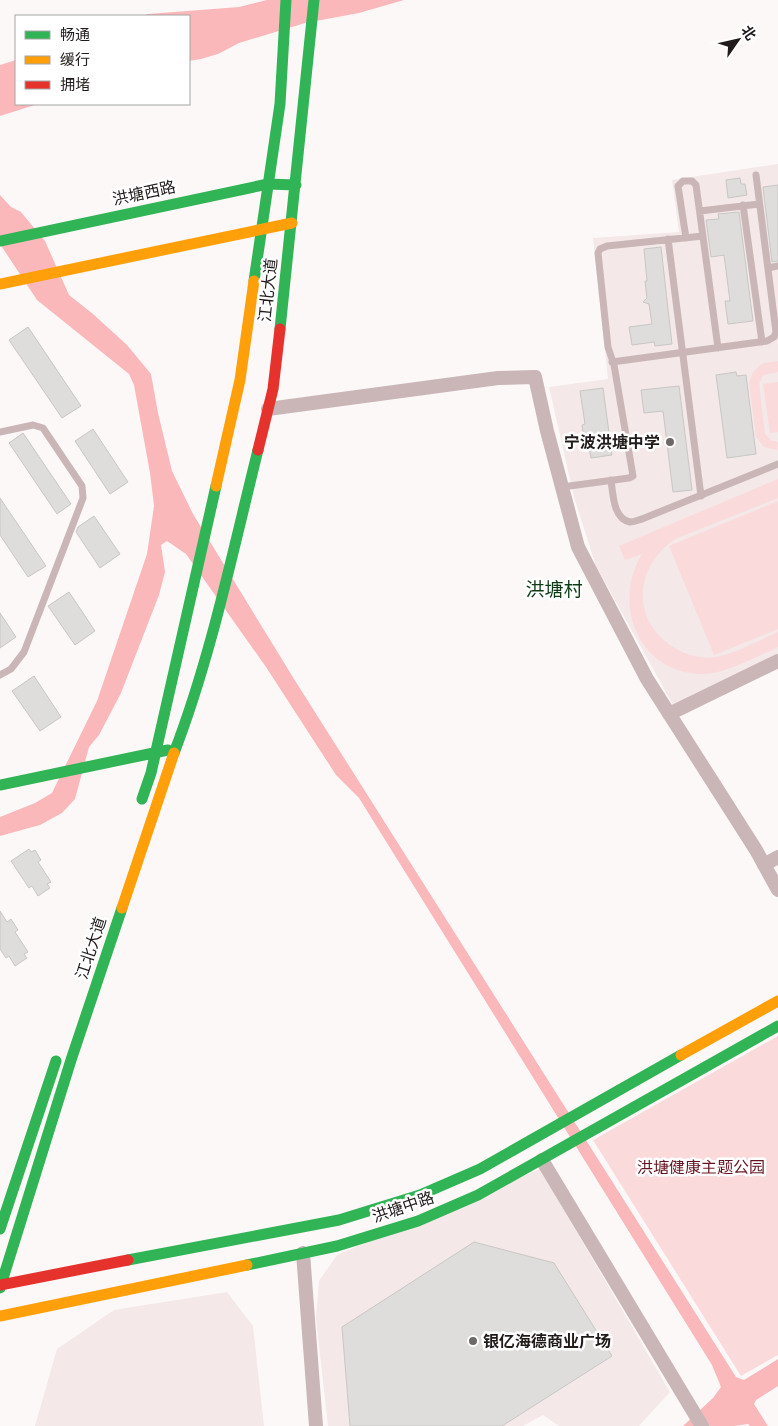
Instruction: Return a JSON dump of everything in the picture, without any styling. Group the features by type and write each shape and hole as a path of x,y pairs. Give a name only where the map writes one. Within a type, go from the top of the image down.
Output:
{"main road":[{"name":"江北大道","path":"155,753 240,380 280,104 286,0"},
{"name":"江北大道","path":"0,1286 74,1050 163,783 178,747 216,619 273,389 314,0"},
{"name":"洪塘西路","path":"0,241 268,184 296,184"},
{"path":"0,284 292,223"},
{"path":"0,785 178,747"},
{"path":"138,810 151,773 155,753"},
{"name":"洪塘中路","path":"0,1286 339,1220 420,1195 480,1169 778,1001"},
{"name":"洪塘中路","path":"0,1316 337,1246 418,1221 478,1195 778,1026"},
{"path":"0,1229 58,1052"}],"street":[{"path":"268,409 498,378 535,377 547,431 578,546 647,679 756,850 778,890"},
{"path":"669,714 778,660"},
{"path":"764,865 778,858"},
{"path":"542,1160 702,1426"},
{"path":"303,1253 316,1426"}],"lane":[{"path":"612,362 762,342 774,337 776,332 756,175"},
{"path":"686,238 678,186 680,183 692,181 696,184 718,348"},
{"path":"700,211 760,204"},
{"path":"743,206 762,342"},
{"path":"562,487 633,476 608,347 598,253 600,249 607,246 704,236"},
{"path":"668,240 701,496"},
{"path":"768,268 778,266"},
{"path":"0,432 33,424 42,428 82,486 83,498 24,652 11,669 0,675"},
{"path":"610,480 616,510 622,519 631,522 701,496 778,464"}],"shaded area":[{"path":"267,0 404,0 359,13 305,23 239,43 218,54 190,61 190,15 145,15 239,7"},
{"path":"15,60 15,105 35,105 0,116 0,65"},
{"name":"宁波洪塘中学","path":"778,164 778,657 673,705 596,566 574,497 549,387 608,379 593,238 679,232 672,180"},
{"path":"0,195 11,207 21,212 45,241 69,295 127,345 151,374 172,471 193,514 294,679 736,1377 744,1380 778,1359 778,1386 756,1400 754,1404 768,1426 750,1426 748,1424 734,1426 683,1426 713,1398 721,1387 712,1365 359,798 336,775 266,667 186,554 167,541 161,545 165,572 159,595 121,693 99,735 89,747 75,799 62,813 40,825 0,836 0,817 35,803 52,793 97,701 147,554 154,506 134,385 129,374 37,300 0,244"},
{"path":"540,1169 670,1392 639,1426 559,1426 543,1415 523,1426 328,1426 316,1318 319,1281 337,1255"},
{"path":"227,1292 253,1326 264,1426 35,1426 57,1349 114,1310"}],"green space":[{"path":"778,361 778,372 763,375 759,384 765,434 772,441 778,442 777,450 764,447 756,437 749,383 753,372 758,367 764,363"},
{"path":"778,382 778,432 770,433 763,384"},
{"path":"778,479 778,498 675,539 662,550 652,563 643,591 644,606 648,620 657,633 670,645 684,653 705,658 718,657 744,648 778,632 778,647 740,664 710,673 702,674 680,671 662,662 647,649 637,633 631,614 629,594 633,574 642,554 625,560 619,546"},
{"path":"778,501 778,629 714,655 669,546"},
{"name":"洪塘健康主题公园","path":"778,1036 778,1355 741,1376 593,1140"}],"building":[{"path":"740,178 741,184 745,184 747,195 728,198 726,180"},
{"path":"778,185 778,261 772,262 763,187"},
{"path":"739,212 753,321 728,324 725,301 730,301 724,255 711,257 706,220 719,219 718,214"},
{"path":"661,247 672,344 655,346 654,342 632,345 629,327 652,324 649,304 643,302 647,298 644,249"},
{"path":"28,327 81,406 62,418 9,340"},
{"path":"736,372 737,376 746,375 756,454 727,458 716,375"},
{"path":"679,386 692,490 673,492 663,411 644,413 641,390"},
{"path":"603,388 612,455 591,458 589,448 585,448 582,425 585,424 580,391"},
{"path":"93,429 128,482 110,494 75,441"},
{"path":"23,433 71,504 57,514 9,443"},
{"path":"0,498 46,566 28,577 0,535"},
{"path":"94,516 120,554 100,568 76,532 78,527"},
{"path":"69,592 95,631 75,645 48,606"},
{"path":"0,613 16,637 0,648"},
{"path":"34,676 61,717 40,731 12,691"},
{"path":"29,849 31,852 35,850 41,860 38,862 51,882 47,884 50,888 38,896 32,886 29,888 11,861"},
{"path":"0,911 7,922 11,919 18,930 15,932 28,952 24,954 27,958 15,966 9,956 6,958 0,949"},
{"name":"银亿海德商业广场","path":"474,1242 554,1263 612,1356 502,1426 350,1426 342,1327"}],"traffic: fast":[{"path":"254,281 280,104 286,0"},
{"path":"280,329 314,0"},
{"path":"0,241 268,184 296,185"},
{"path":"174,753 210,641 258,450"},
{"path":"142,799 151,773 216,486"},
{"path":"0,785 168,750"},
{"path":"0,1288 71,1060 122,908"},
{"path":"247,1265 337,1246 418,1221 478,1195 778,1026"},
{"path":"128,1260 339,1220 420,1195 480,1169 681,1055"},
{"path":"0,1229 56,1061"}],"traffic: slow":[{"path":"0,284 292,223"},
{"path":"216,486 240,380 254,281"},
{"path":"122,908 174,753"},
{"path":"681,1055 778,1001"},
{"path":"0,1316 247,1265"}],"traffic: jam":[{"path":"258,450 273,389 280,329"},
{"path":"0,1285 128,1260"}],"place":[{"name":"宁波洪塘中学","path":"670,442"},
{"name":"银亿海德商业广场","path":"473,1341"}],"district":[{"name":"洪塘村","path":"554,589"}]}
